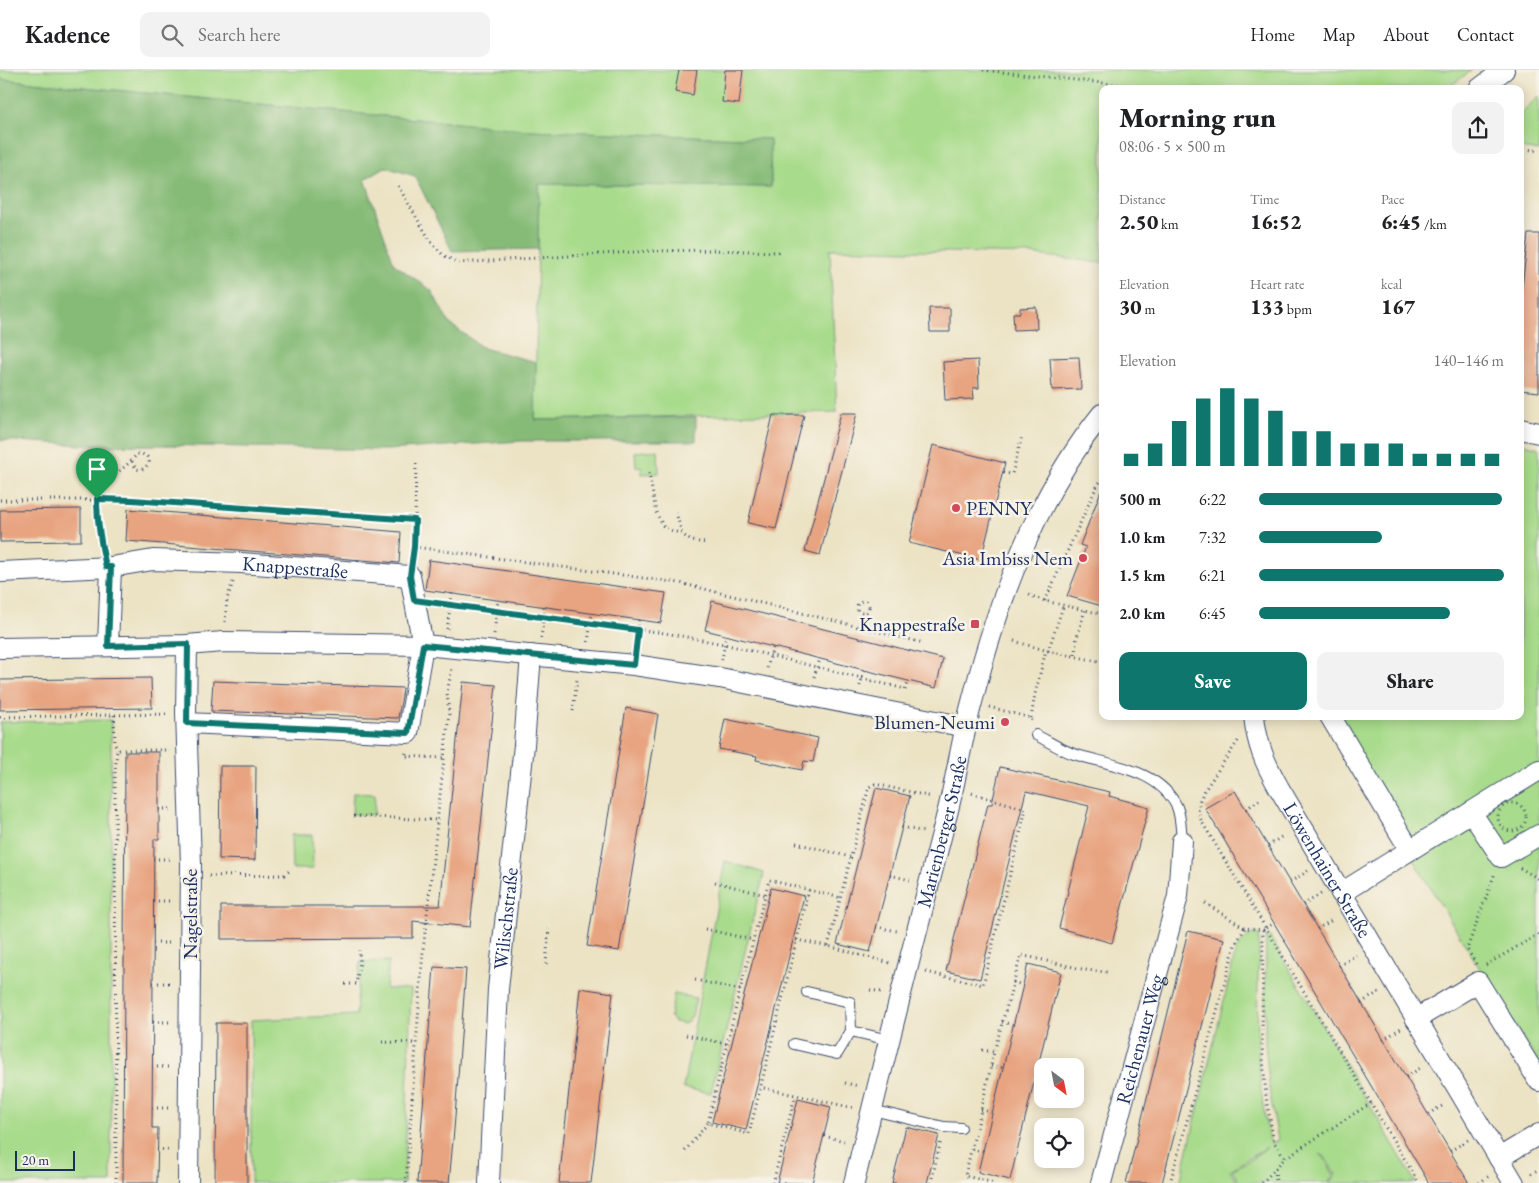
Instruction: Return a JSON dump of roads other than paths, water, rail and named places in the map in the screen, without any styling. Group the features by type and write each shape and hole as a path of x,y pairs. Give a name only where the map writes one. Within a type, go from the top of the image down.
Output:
{"street":[{"path":"1484,85 1504,70"},
{"name":"Marienberger Straße","path":"854,1183 863,1109 890,1040 954,788 972,702 1001,604 1020,556 1058,478 1078,446 1099,418"},
{"path":"1524,429 1539,434"},
{"name":"Knappestraße","path":"0,572 109,567 153,560 241,563 410,576 423,645"},
{"path":"108,646 109,567"},
{"path":"0,648 223,642 423,645 634,665 720,678 966,727"},
{"name":"Nagelstraße","path":"188,644 187,718 191,877 188,1183"},
{"path":"187,718 408,733 423,645"},
{"name":"Wilischstraße","path":"489,1183 498,989 535,655"},
{"name":"Löwenhainer Straße","path":"1254,720 1264,761 1279,788 1341,893 1411,1022 1514,1183"},
{"path":"1332,720 1410,850"},
{"path":"1341,893 1539,770"},
{"path":"1471,812 1501,857 1539,835"},
{"name":"Reichenauer Weg","path":"1101,1183 1183,892 1182,841"},
{"path":"1411,1022 1478,982 1539,1081"},
{"path":"1499,1158 1539,1134"}],"lane":[{"name":"Reichenauer Weg","path":"1036,735 1071,753 1146,776 1158,784 1170,795 1177,807 1182,841"},
{"path":"794,1044 837,1054 851,1031 850,1002 807,992"},
{"path":"851,1031 890,1040"},
{"path":"863,1109 944,1127 962,1128"}],"place":[{"name":"PENNY","path":"956,508"},
{"name":"Asia Imbiss Nem","path":"1083,558"},
{"name":"Knappestraße","path":"975,624"},
{"name":"Blumen-Neumi","path":"1005,722"}]}
